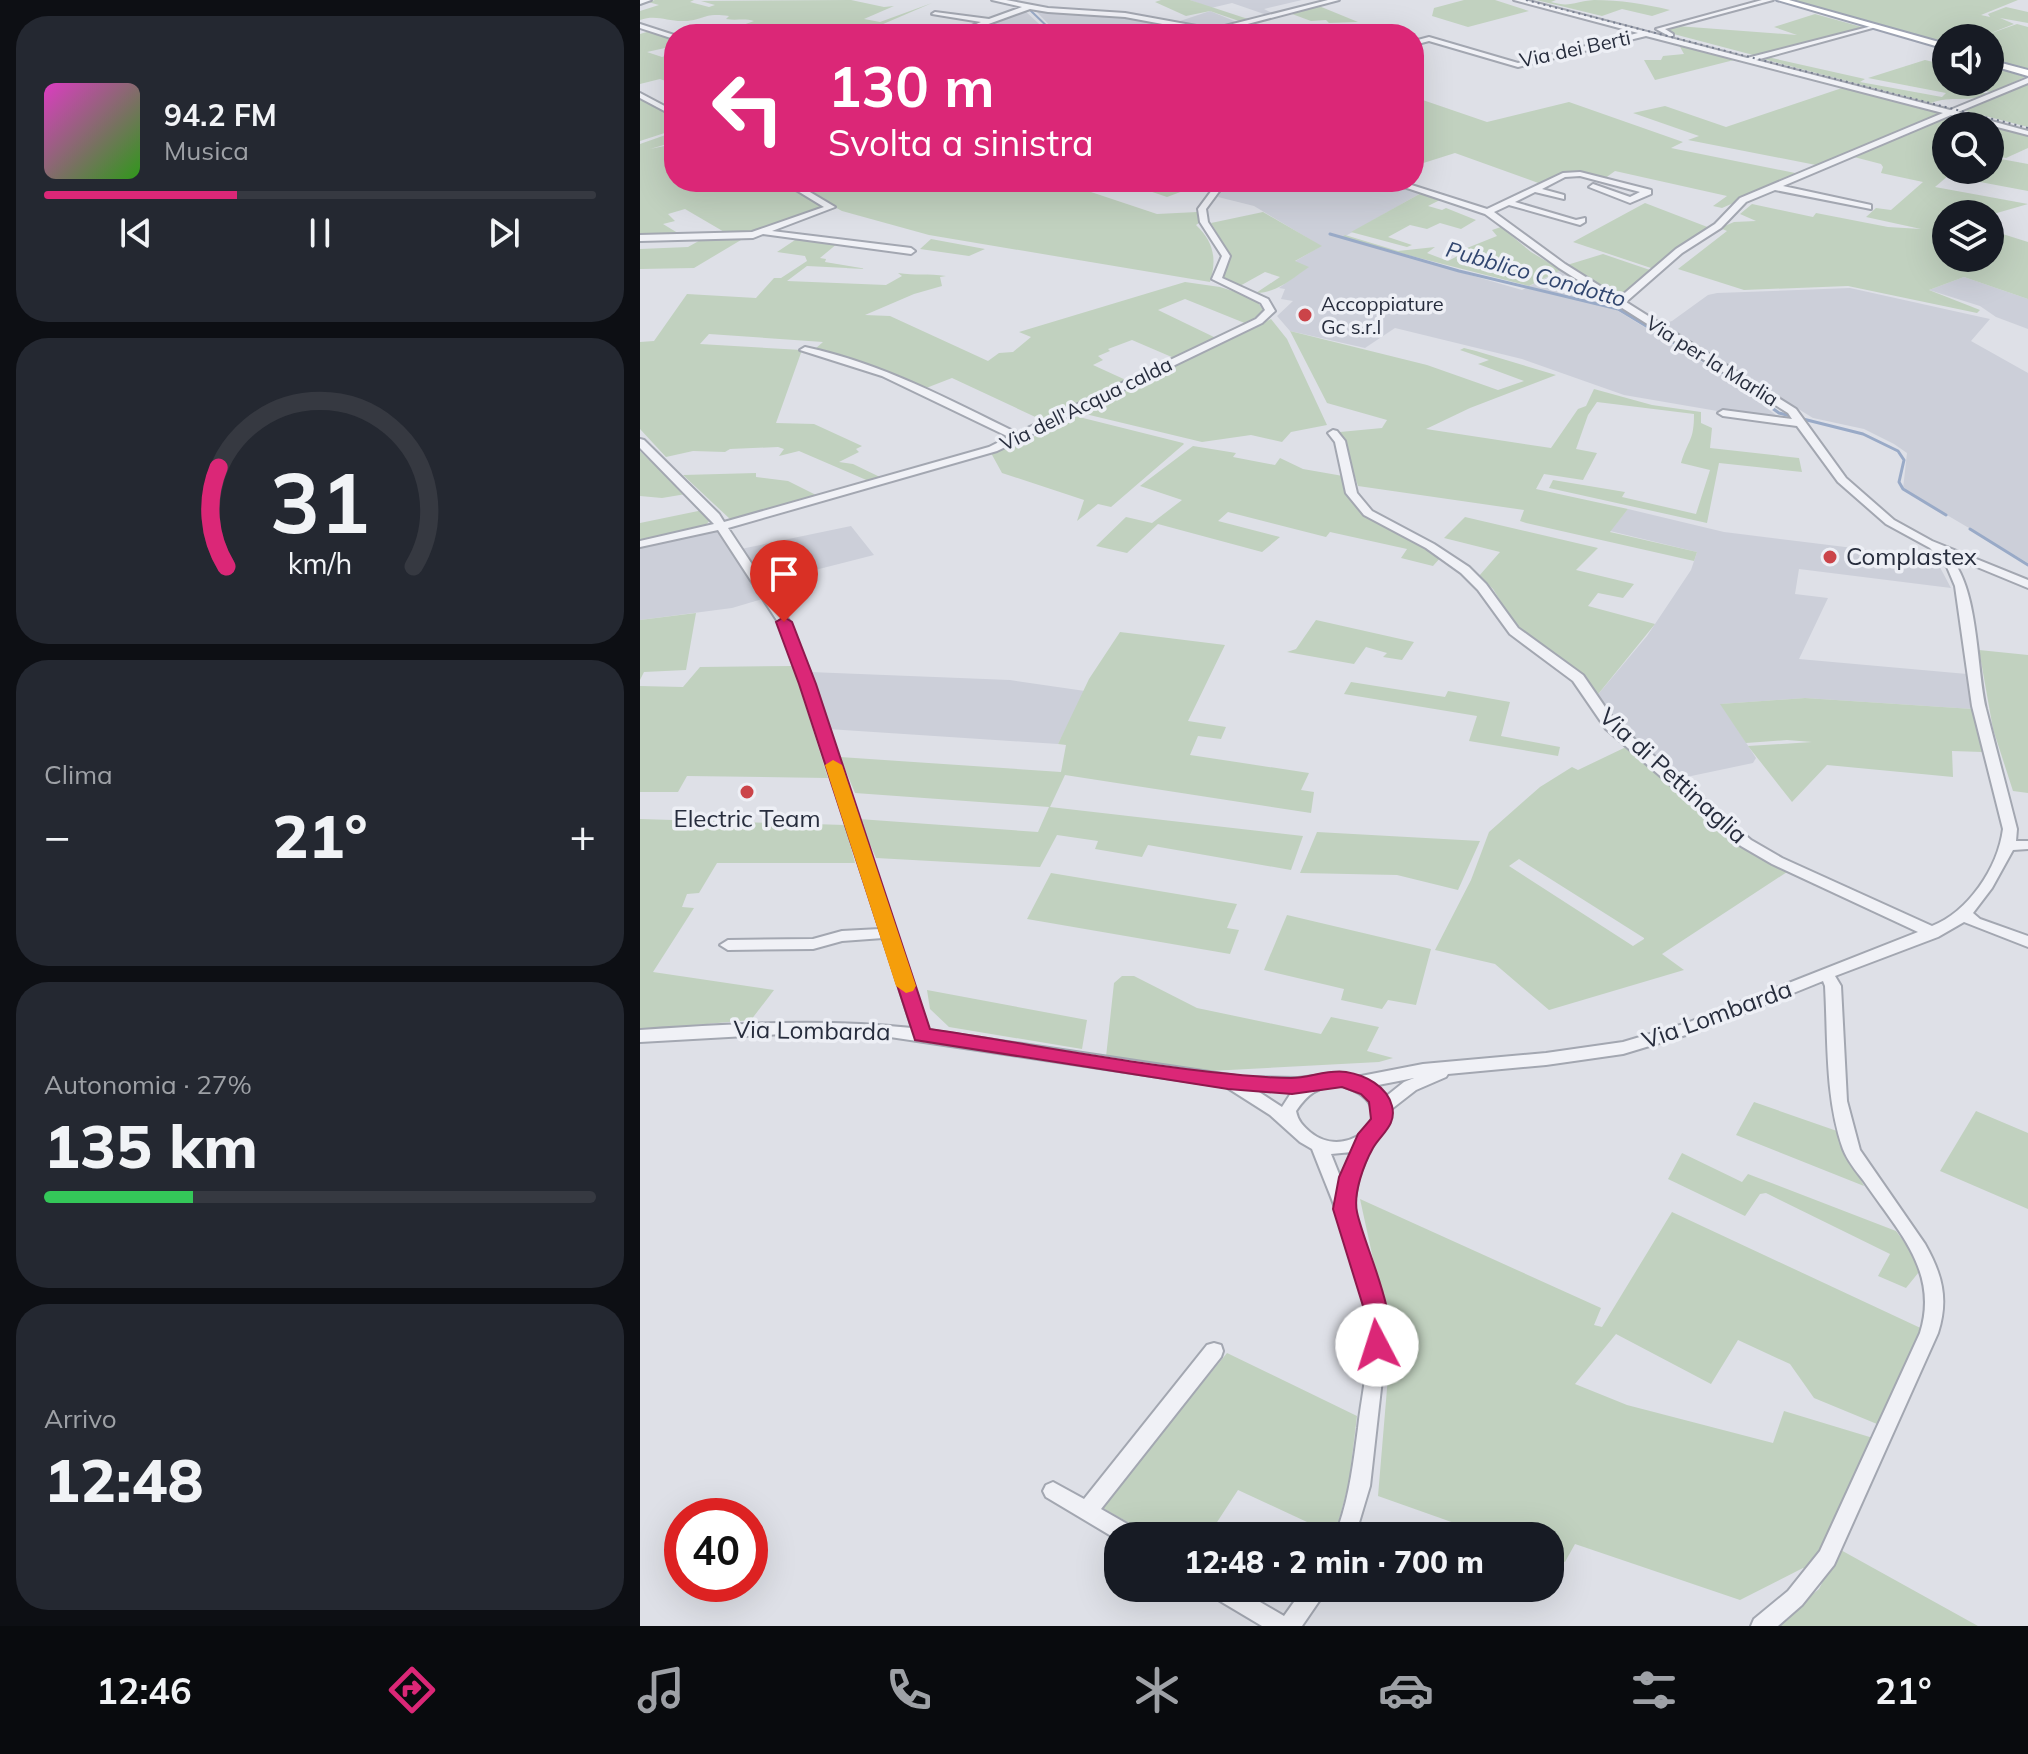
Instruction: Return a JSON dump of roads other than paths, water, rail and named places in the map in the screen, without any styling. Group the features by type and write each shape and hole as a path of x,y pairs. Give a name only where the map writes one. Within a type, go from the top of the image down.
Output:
{"main road":[{"path":"1781,0 1932,43"},
{"path":"2004,66 2028,73"}],"street":[{"path":"640,2 648,0"},
{"path":"995,0 1026,6 1125,15 1167,24"},
{"path":"1237,24 1336,0"},
{"path":"1517,0 1949,112"},
{"path":"1757,57 1666,34 1659,29 1770,0"},
{"path":"981,24 1026,6"},
{"path":"925,18 946,9"},
{"path":"935,14 989,21"},
{"path":"640,26 664,34"},
{"path":"1745,60 1874,26"},
{"name":"Via dei Berti","path":"1424,40 1429,39 1518,65 1644,33"},
{"path":"1955,112 2028,80"},
{"path":"640,95 664,108"},
{"path":"1620,302 1679,251 1718,226 1737,204 1932,122"},
{"path":"2004,127 2028,133"},
{"path":"1488,212 1563,175 1577,174 1648,192 1630,200 1593,187"},
{"path":"1774,187 1868,207"},
{"path":"1535,189 1561,197"},
{"path":"640,238 747,235 831,207 805,192"},
{"name":"Via dell'Acqua calda","path":"640,544 722,526 959,460 1019,438 1267,316 1270,306 1265,301 1217,279 1226,256 1204,222 1202,209 1215,192"},
{"name":"Via per la Marlia","path":"1424,192 1488,212 1562,266 1798,419 1842,480 1862,500 1890,522 1928,543"},
{"path":"1507,202 1577,223 1582,220"},
{"path":"762,232 911,251"},
{"path":"805,350 843,359 895,380 1019,438"},
{"path":"1723,413 1798,419"},
{"name":"Via di Pettinaglia","path":"1333,433 1340,441 1352,493 1368,513 1430,546 1465,570 1482,587 1514,631 1578,678 1611,726 1746,843 1777,861 1933,933"},
{"path":"640,442 722,526 784,622 922,1035"},
{"path":"1928,543 2028,584"},
{"path":"1928,543 1952,566 1961,586 1973,681 2010,829 2008,846 2028,845"},
{"path":"1952,566 1981,564"},
{"name":"Via Lombarda","path":"1357,1083 1423,1070 1623,1048 1693,1027 1933,933 1965,915 1988,885 2008,846"},
{"path":"1965,915 1975,922 2028,942"},
{"path":"728,945 813,944 842,936 888,933"},
{"path":"1762,1626 1795,1598 1827,1558 1929,1333 1938,1299 1931,1273 1919,1249 1852,1151 1839,1101 1833,986 1827,975"},
{"name":"Via Lombarda","path":"640,1036 742,1028 922,1035 1228,1081 1292,1086 1316,1082"},
{"path":"1382,1108 1410,1086 1455,1068"},
{"path":"1290,1122 1288,1111 1292,1101 1302,1090 1316,1082 1344,1079 1357,1083 1377,1097 1382,1108 1378,1128 1365,1140 1350,1177 1345,1209"},
{"path":"1228,1081 1290,1122 1303,1138 1319,1146 1335,1148 1365,1140"},
{"path":"1319,1146 1345,1209 1375,1306 1377,1345 1362,1474 1352,1522"},
{"path":"1087,1511 1214,1351"},
{"path":"1053,1491 1105,1522"},
{"path":"1241,1602 1282,1626"},
{"path":"1289,1626 1307,1602"}],"waterway":[{"name":"Pubblico Condotto","path":"1030,10 1045,24"},
{"name":"Pubblico Condotto","path":"1330,234 1459,271 1618,309 1719,370 1779,413 1863,434 1898,451 1904,460 1899,482 1903,489 1946,515"},
{"name":"Pubblico Condotto","path":"1970,529 2028,565"}],"railway":[{"path":"1526,0 2028,128"}],"place":[{"name":"Accoppiature Gc s.r.l","path":"1305,315"},
{"name":"Complastex","path":"1830,557"},
{"name":"Electric Team","path":"747,792"}]}
